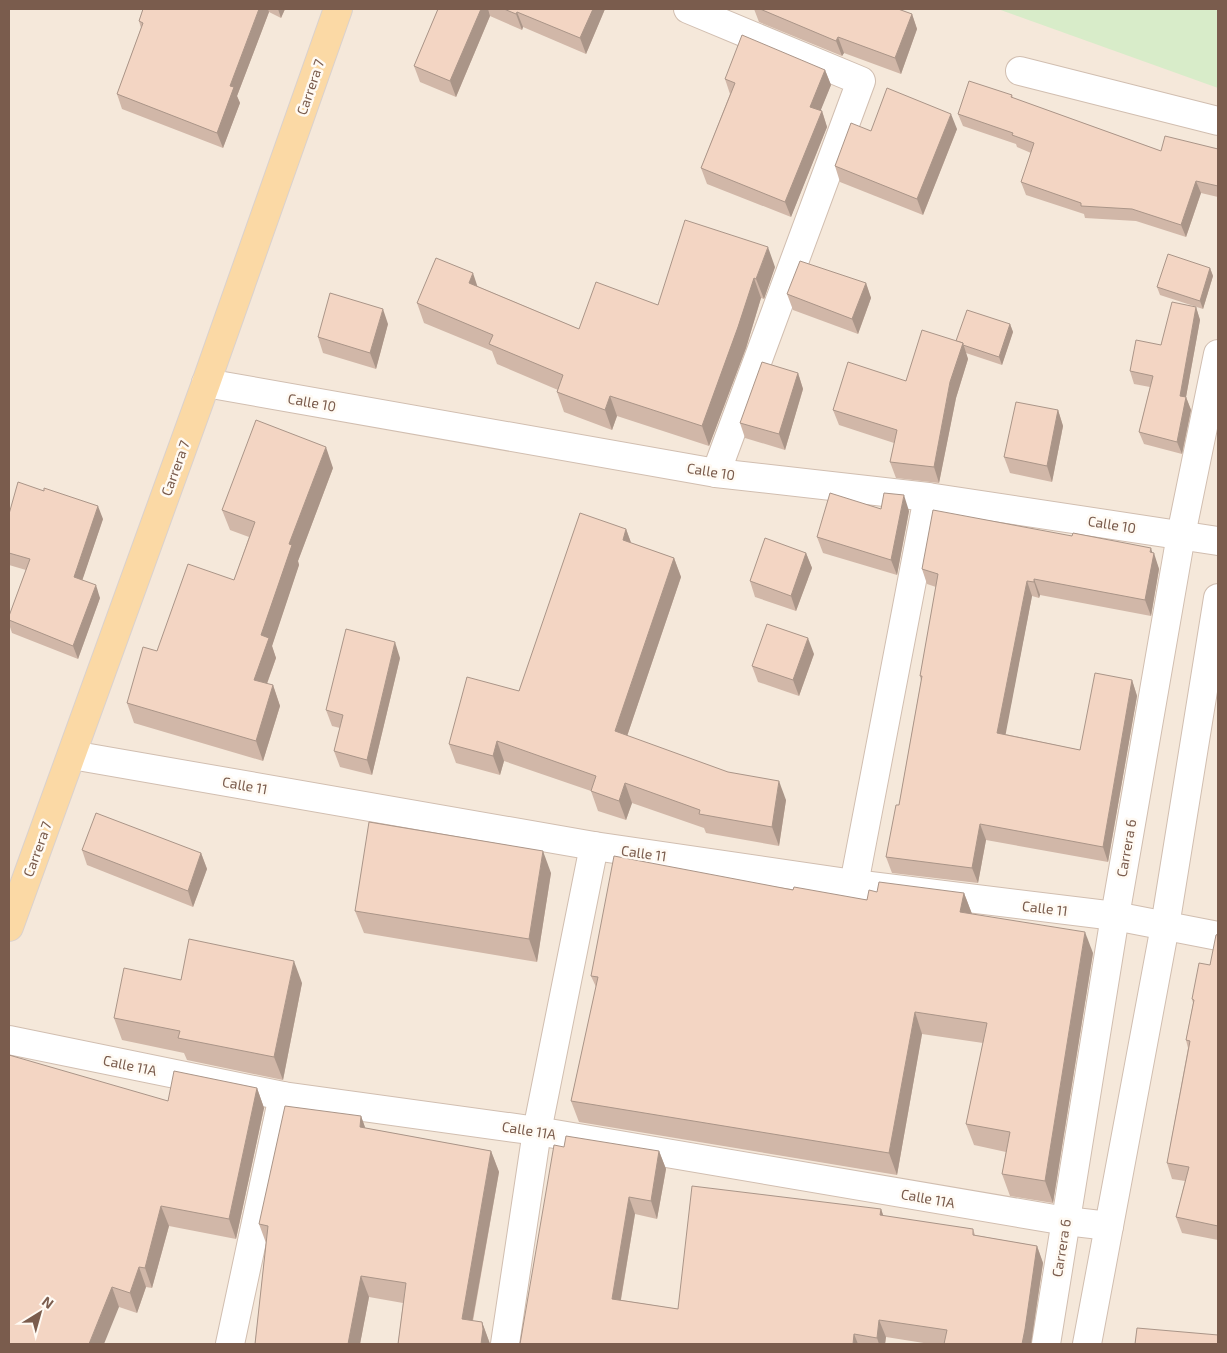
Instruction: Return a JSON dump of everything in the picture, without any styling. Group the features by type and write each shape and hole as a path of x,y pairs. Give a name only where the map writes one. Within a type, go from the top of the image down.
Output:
{"main road":[{"name":"Carrera 7","path":"9,927 206,383 338,9"}],"street":[{"path":"688,9 861,81 716,473"},
{"path":"1020,71 1218,121"},
{"name":"Carrera 6","path":"1046,1344 1114,916 1181,535 1218,354"},
{"name":"Calle 10","path":"206,383 716,473 928,497 1218,541"},
{"path":"854,884 928,497"},
{"path":"1087,1344 1165,926 1218,598"},
{"name":"Calle 11","path":"72,755 594,846 854,884 1114,916 1218,936"},
{"path":"505,1344 537,1131 594,846"},
{"name":"Calle 11A","path":"9,1040 282,1096 537,1131 1066,1222 1110,1226"},
{"path":"230,1344 282,1096"}],"shaded area":[{"path":"9,9 1218,9 1218,1344 9,1344"}],"green space":[{"path":"998,9 1218,9 1218,88"}],"building":[{"path":"143,9 259,9 230,86 234,87 217,133 117,94 143,23 139,21"},
{"path":"438,9 481,9 450,81 414,66"},
{"path":"504,9 593,9 580,38 517,12 516,14"},
{"path":"760,9 898,9 912,14 895,58 838,37 836,41"},
{"path":"742,35 825,70 810,107 822,111 785,202 701,168 735,83 725,79"},
{"path":"969,81 1012,95 1011,97 1161,151 1165,136 1218,149 1218,186 1196,181 1181,225 1132,209 1081,206 1081,203 1021,182 1034,143 1012,135 1013,133 958,114"},
{"path":"887,88 951,114 917,199 835,166 851,123 871,131"},
{"path":"685,220 768,247 756,279 754,278 702,426 610,396 605,410 557,392 563,375 489,344 493,335 417,303 436,258 473,273 469,283 579,329 596,282 658,305"},
{"path":"1168,254 1210,268 1200,301 1157,287"},
{"path":"800,261 866,283 852,319 787,294"},
{"path":"330,293 383,309 370,353 318,337"},
{"path":"1172,302 1196,307 1180,396 1186,397 1177,442 1139,432 1153,376 1130,371 1136,340 1161,345"},
{"path":"967,310 1010,324 999,357 956,341"},
{"path":"922,330 963,343 950,382 934,467 890,462 897,430 833,410 848,362 906,381"},
{"path":"762,362 798,373 779,434 740,423"},
{"path":"1016,402 1058,410 1047,466 1004,457"},
{"path":"256,420 326,447 289,544 292,545 261,635 269,638 254,680 273,685 256,741 127,703 143,647 157,651 188,564 234,580 255,522 222,510"},
{"path":"18,482 44,491 44,488 98,506 74,577 96,585 73,646 9,620 30,559 9,553 9,514"},
{"path":"830,493 881,509 884,493 904,495 891,560 817,537"},
{"path":"933,510 1072,536 1073,533 1151,548 1150,552 1154,553 1145,600 1034,579 1034,582 1027,581 997,733 1080,750 1095,673 1132,680 1103,847 980,824 972,868 886,857 896,805 899,805 938,574 922,569"},
{"path":"580,513 626,529 623,540 674,558 615,731 728,772 779,781 772,827 699,814 700,810 625,783 619,801 591,791 596,776 497,741 493,756 449,744 467,677 519,691"},
{"path":"765,538 806,553 791,596 750,581"},
{"path":"767,624 808,638 793,680 752,666"},
{"path":"346,629 395,642 367,760 334,751 343,715 326,710"},
{"path":"96,813 201,853 188,891 82,850"},
{"path":"369,822 543,851 529,939 355,911"},
{"path":"614,856 793,890 794,887 867,900 869,890 877,892 879,882 964,893 960,912 1085,932 1045,1181 1002,1174 1010,1132 966,1124 987,1023 915,1012 889,1153 571,1101 598,977 591,976"},
{"path":"1218,934 1218,1226 1176,1217 1189,1167 1167,1163 1190,1041 1186,1040 1199,963 1210,965 1216,935"},
{"path":"189,939 294,961 274,1057 178,1038 180,1031 114,1018 124,968 181,980"},
{"path":"9,1055 168,1101 174,1071 257,1088 229,1219 161,1206 145,1268 139,1267 130,1293 112,1287 89,1344 9,1344"},
{"path":"285,1106 361,1116 360,1127 491,1151 462,1319 482,1322 481,1344 398,1344 406,1283 361,1276 348,1344 255,1344 268,1226 259,1224"},
{"path":"566,1136 659,1151 651,1201 629,1197 612,1299 678,1309 692,1186 881,1209 880,1215 973,1229 973,1235 1037,1246 1022,1344 944,1344 947,1330 879,1320 877,1338 854,1334 853,1344 520,1344 554,1145 564,1147"},
{"path":"1137,1328 1218,1335 1218,1344 1135,1344"}]}
